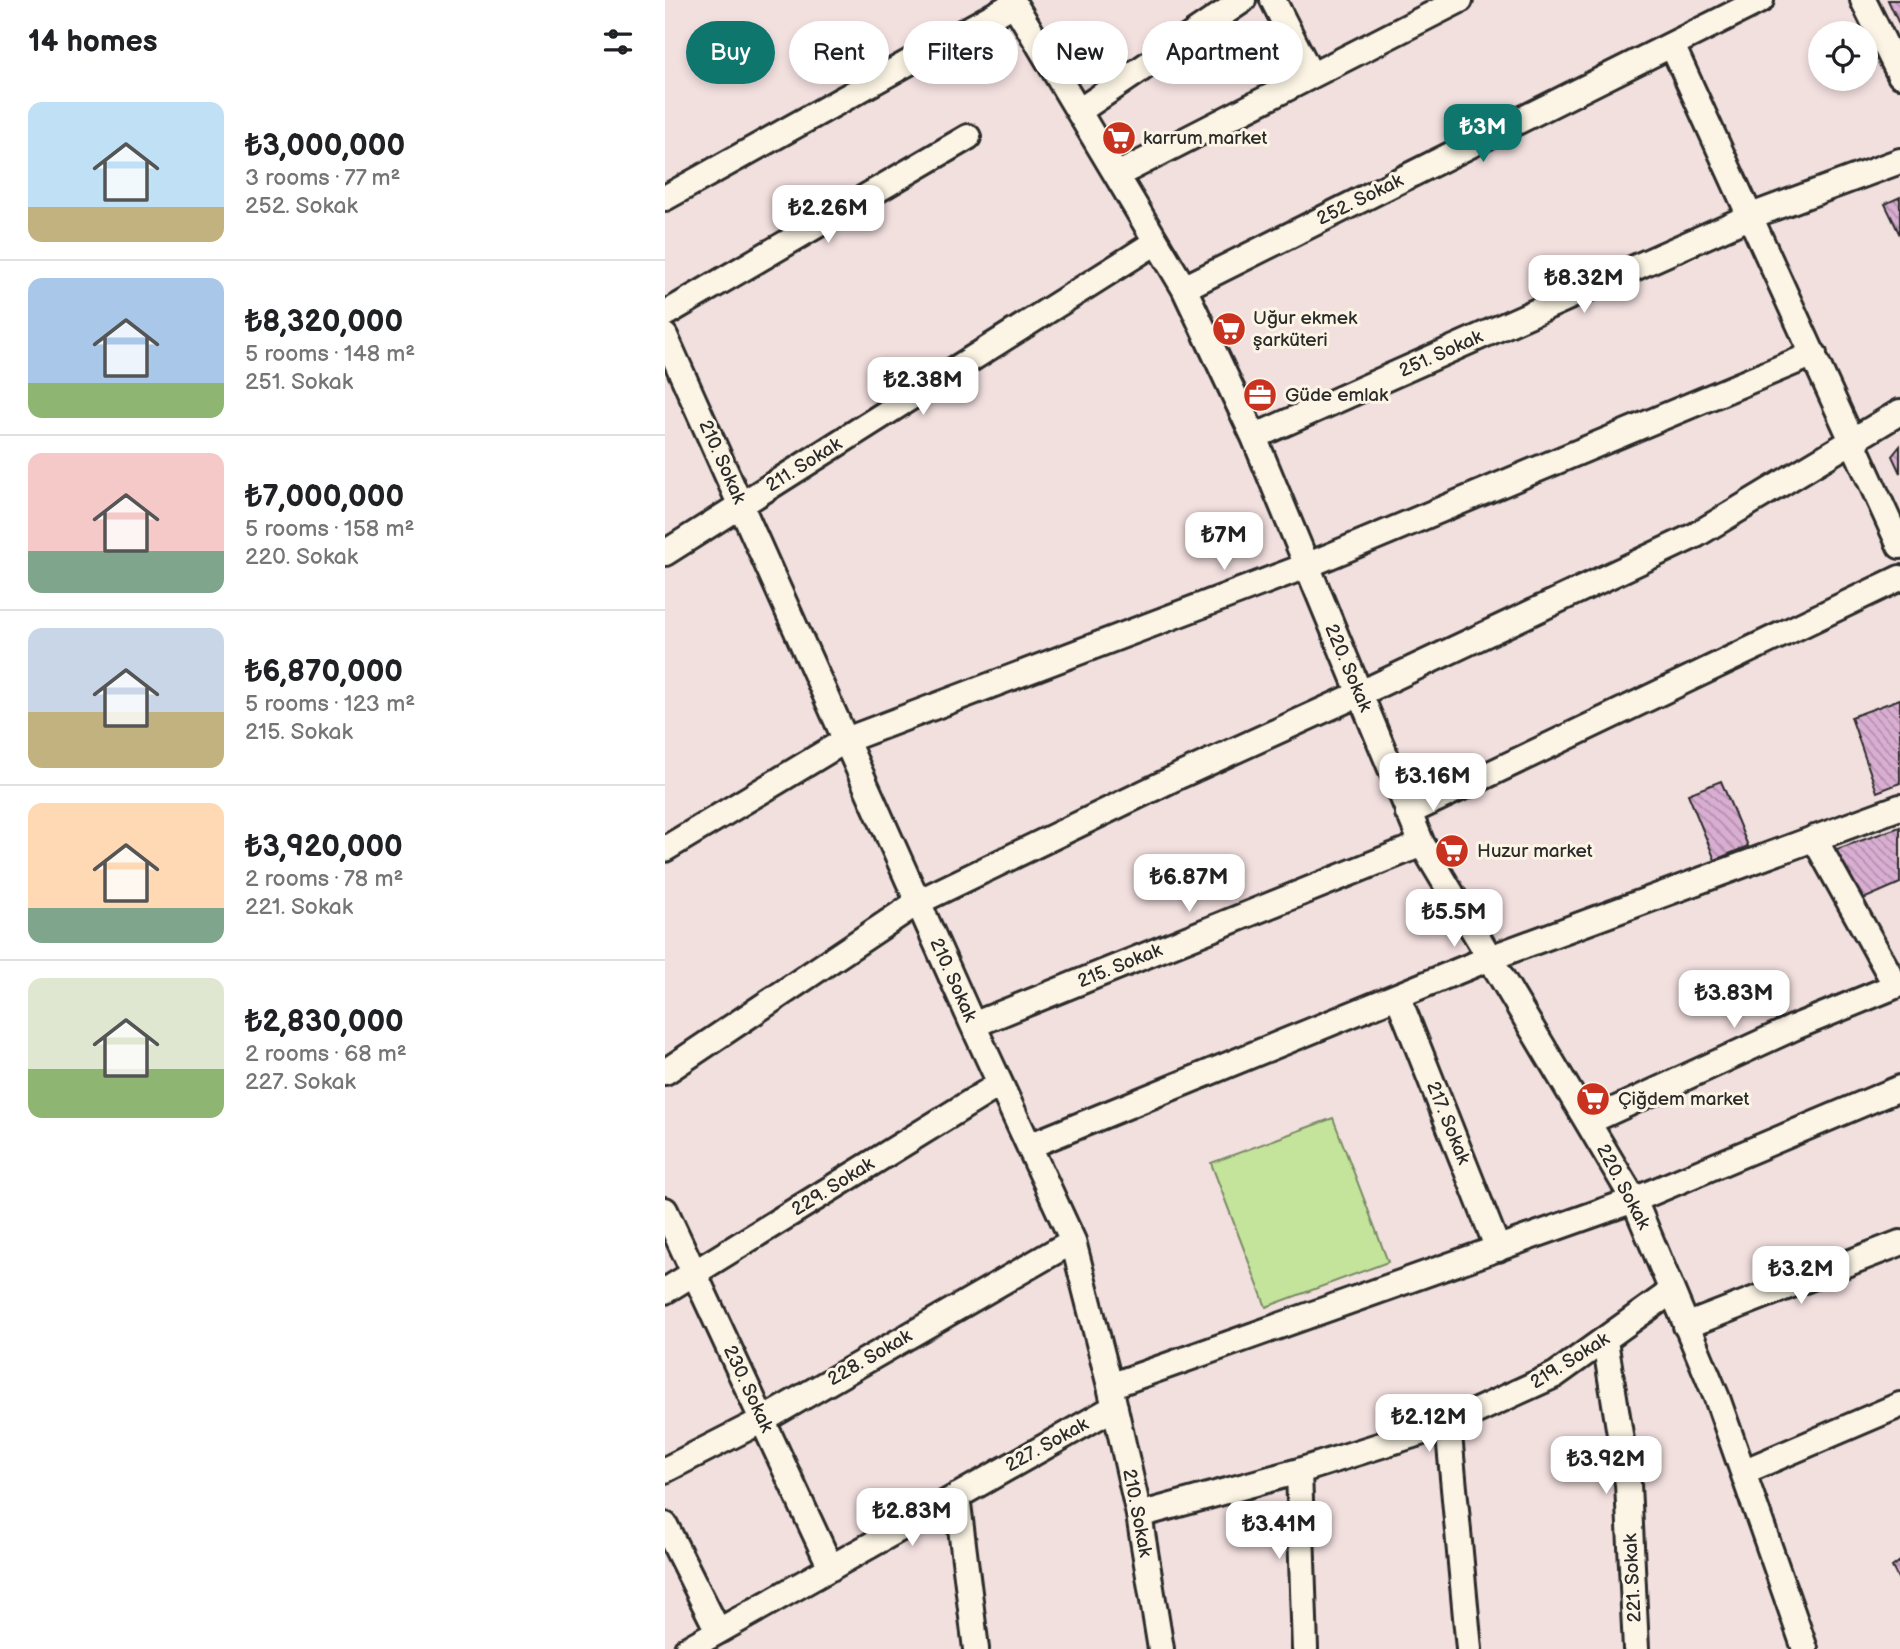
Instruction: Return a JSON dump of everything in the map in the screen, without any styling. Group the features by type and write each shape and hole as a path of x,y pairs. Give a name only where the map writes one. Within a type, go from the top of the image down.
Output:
{"street":[{"path":"1079,111 1243,0"},
{"path":"1273,0 1311,75"},
{"name":"252. Sokak","path":"1184,288 1761,0"},
{"path":"1863,0 1900,75"},
{"path":"665,198 1013,2"},
{"name":"220. Sokak","path":"1013,2 1184,288 1254,437 1422,844 1634,1200 1717,1398 1805,1649"},
{"path":"1117,175 1453,2"},
{"path":"1672,45 1900,547"},
{"path":"665,314 968,137"},
{"name":"251. Sokak","path":"1254,437 1751,216 1900,161"},
{"name":"211. Sokak","path":"665,554 1156,242"},
{"name":"210. Sokak","path":"665,336 973,1025 1073,1241 1113,1397 1139,1515 1161,1649"},
{"path":"665,849 846,740 1306,566 1814,354"},
{"path":"665,1072 918,902 1181,775 1696,535 1900,412"},
{"path":"1408,813 1900,578"},
{"path":"1029,1146 1490,958 1900,807"},
{"path":"1588,1122 1795,1027 1898,985 1814,838"},
{"name":"215. Sokak","path":"973,1025 1422,844"},
{"name":"217. Sokak","path":"1398,997 1498,1249"},
{"name":"229. Sokak","path":"665,1291 1000,1084"},
{"name":"227. Sokak","path":"687,1649 957,1496 1113,1397 1498,1249 1634,1200 1900,1088"},
{"name":"230. Sokak","path":"665,1210 831,1567"},
{"name":"228. Sokak","path":"665,1470 762,1420 1073,1241"},
{"path":"1686,1326 1900,1243"},
{"name":"219. Sokak","path":"1139,1515 1299,1471 1448,1424 1555,1375 1672,1291"},
{"name":"221. Sokak","path":"1605,1341 1628,1484 1636,1649"},
{"path":"1743,1472 1900,1405"},
{"path":"1448,1424 1469,1649"},
{"path":"1299,1471 1305,1649"},
{"path":"957,1496 976,1649"},
{"path":"665,1525 718,1631"}],"green space":[{"path":"1333,1118 1388,1262 1266,1307 1211,1163"}],"building":[{"path":"1888,0 1900,0 1900,26"},
{"path":"1900,197 1900,235 1885,204"},
{"path":"1900,446 1900,473 1892,456"},
{"path":"1900,699 1900,783 1877,792 1851,717"},
{"path":"1721,781 1748,846 1715,860 1688,794"},
{"path":"1900,827 1900,883 1859,901 1834,850"},
{"path":"1900,1561 1900,1582 1892,1567"}],"place":[{"name":"karrum market","path":"1119,138"},
{"name":"Uğur ekmek şarküteri","path":"1229,329"},
{"name":"Güde emlak","path":"1260,395"},
{"name":"Huzur market","path":"1452,851"},
{"name":"Çiğdem market","path":"1593,1099"}]}
